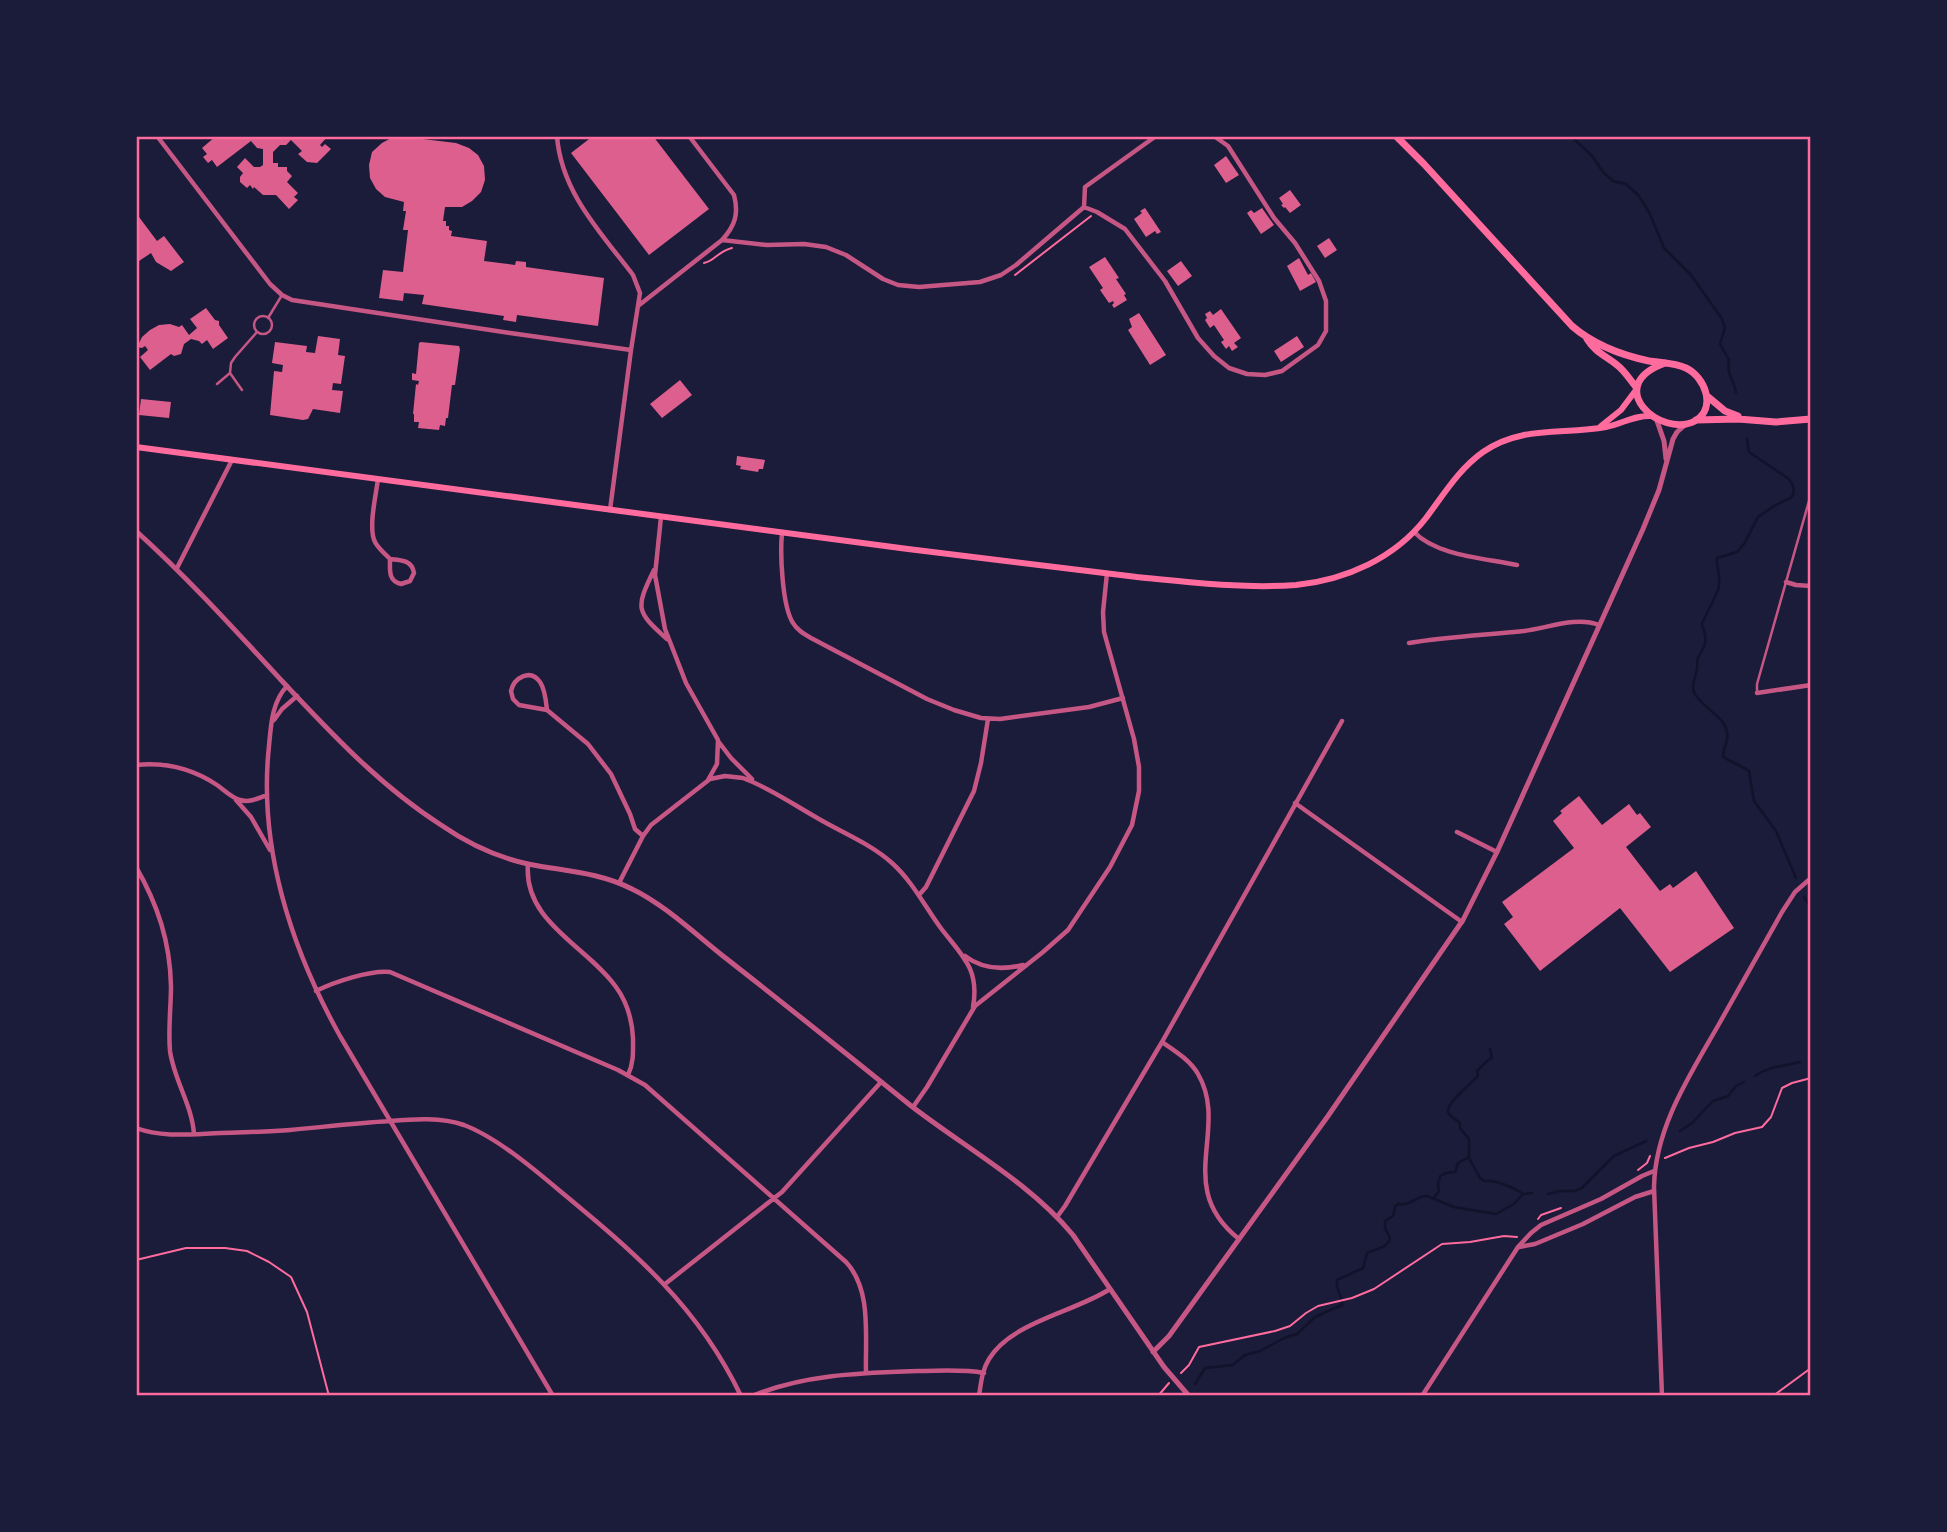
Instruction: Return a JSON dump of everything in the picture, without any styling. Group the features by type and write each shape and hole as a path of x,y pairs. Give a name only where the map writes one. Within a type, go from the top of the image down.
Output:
{"main road":[{"path":"1396,136 1586,338 1623,354 1688,369 1696,375 1707,396 1704,410 1692,421"},
{"path":"1403,136 1424,164"},
{"path":"1586,338 1601,356 1620,367 1636,389 1638,398 1654,417"},
{"path":"1596,428 1621,410 1647,371 1665,363"},
{"path":"1707,396 1725,411 1749,420"},
{"path":"136,447 782,533 1107,573 1251,586 1310,583 1344,575 1392,551 1414,532 1470,463 1511,438 1530,433 1612,426 1634,417 1654,417 1671,423 1726,418 1781,422 1811,418"}],"street":[{"path":"157,136 270,284 292,300 631,350"},
{"path":"556,136 561,166 567,182 633,275 640,293 610,510"},
{"path":"638,306 722,240 736,220 737,206 734,195 689,136"},
{"path":"722,240 825,247 898,285 919,287 980,282 1009,270 1084,207 1085,187 1156,136"},
{"path":"1084,207 1125,229 1165,281 1198,338 1213,356 1229,368 1247,374 1265,375 1282,371 1318,345 1326,331 1326,301 1319,281 1295,243 1274,218 1228,146 1214,136"},
{"path":"1654,417 1664,441 1666,464"},
{"path":"1153,1352 1169,1336 1326,1119 1462,922 1497,852 1652,507 1674,437 1692,421"},
{"path":"177,568 232,459"},
{"path":"378,478 373,536 377,545 390,559 405,561 411,565 414,573 410,581 401,584 394,581 390,574 390,559"},
{"path":"661,517 655,568 668,640 686,683 718,740 757,785"},
{"path":"136,531 177,568 364,765 421,812 449,831 498,856 588,874 634,890 656,904 913,1107 1034,1196 1057,1217 1086,1252 1153,1352 1189,1395"},
{"path":"1414,532 1427,542 1446,550 1517,565"},
{"path":"782,533 781,553 786,599 796,628 927,699 964,713 988,719 1005,719 1089,707 1123,698"},
{"path":"655,568 642,596 641,610 645,619 668,640"},
{"path":"913,1107 971,1012 984,997 1056,942 1073,923 1110,867 1132,825 1139,791 1139,767 1103,626 1107,573"},
{"path":"1786,582 1811,586"},
{"path":"1409,643 1526,631 1580,622 1599,625"},
{"path":"547,710 538,680 527,675 515,681 512,694 517,703 524,707 547,710 581,737 601,760 615,781 635,829 643,836"},
{"path":"1757,693 1811,685"},
{"path":"287,686 276,700 271,724 267,795 274,859 289,919 316,990 340,1036 553,1395"},
{"path":"271,724 282,709 297,696"},
{"path":"919,895 926,887 974,790 988,719"},
{"path":"1057,1217 1162,1042 1342,721"},
{"path":"619,883 651,825 712,775 718,764 718,740"},
{"path":"136,765 156,764 186,770 214,783 236,799 257,826 274,859"},
{"path":"706,781 717,777 743,778 878,852 919,895 944,932 964,955 978,964 1005,968 1027,964"},
{"path":"236,799 248,801 267,795"},
{"path":"1295,803 1462,922"},
{"path":"1457,832 1497,852"},
{"path":"528,864 530,889 541,912 612,981 625,1001 631,1019 633,1043 628,1075"},
{"path":"138,871 156,905 167,939 171,985 170,1051 191,1116 194,1134"},
{"path":"1662,1395 1654,1171 1662,1135 1687,1080 1782,912 1800,887 1811,878"},
{"path":"964,955 973,981 971,1012"},
{"path":"316,990 375,973 390,972 628,1075 652,1091 846,1262 858,1277 864,1307 866,1373"},
{"path":"1162,1042 1189,1062 1200,1078 1205,1092 1208,1120 1206,1189 1219,1218 1239,1239"},
{"path":"665,1284 797,1177 881,1082"},
{"path":"136,1128 156,1134 194,1134 288,1130 390,1121 438,1120 466,1126 485,1136 546,1179 612,1234 665,1284 712,1342 741,1395"},
{"path":"1423,1395 1518,1247 1538,1223 1601,1199 1654,1171"},
{"path":"1518,1247 1535,1244 1592,1221 1654,1191"},
{"path":"979,1395 984,1373 993,1354 1010,1338 1110,1289"},
{"path":"752,1395 799,1381 837,1375 971,1371 984,1373"}],"lane":[{"path":"268,318 282,295"},
{"path":"263,316 268,318 271,322 270,330 265,333 257,332 254,327 255,319 263,316"},
{"path":"242,390 230,373 231,363 257,332"},
{"path":"217,384 230,373"},
{"path":"1757,693 1757,684 1811,494"}],"path":[{"path":"1011,276 1020,272 1097,212"},
{"path":"694,261 708,263 718,253 732,248"},
{"path":"1663,1158 1762,1126 1769,1121 1782,1088 1811,1078"},
{"path":"1631,1174 1647,1163 1650,1156"},
{"path":"1538,1223 1541,1215 1564,1207"},
{"path":"1158,1395 1189,1365 1199,1347 1283,1329 1312,1309 1365,1293 1383,1284 1442,1244 1509,1236 1520,1238"},
{"path":"136,1260 186,1248 225,1248 247,1251 291,1277 307,1312 329,1395"},
{"path":"1773,1395 1811,1368"}],"building":[{"path":"216,136 328,136 320,145 322,147 325,144 331,149 317,163 307,162 298,154 302,151 291,140 273,152 273,163 278,163 278,167 287,167 292,176 287,182 298,193 294,197 298,200 289,209 276,195 263,195 254,187 253,189 250,185 247,188 240,182 243,173 237,167 245,158 254,167 263,165 263,149 257,148 251,141 217,167 212,160 208,163 203,157 207,154 202,148"},
{"path":"593,136 653,136 709,209 649,255 571,153"},
{"path":"393,137 456,143 478,155 484,166 485,180 481,192 462,207 445,207 443,221 446,221 446,226 452,231 451,236 487,241 484,261 515,265 516,261 526,262 526,267 604,278 598,326 517,315 516,322 503,320 504,316 422,304 424,295 404,293 403,301 379,298 383,270 403,272 408,230 403,230 406,211 403,211 404,202 385,197 376,189 370,178 372,152"},
{"path":"1226,156 1239,175 1226,183 1214,165"},
{"path":"1290,190 1301,205 1290,213 1281,205 1283,204 1279,198"},
{"path":"1145,208 1161,232 1157,234 1155,231 1146,237 1134,219"},
{"path":"1262,208 1274,225 1261,234 1247,213 1251,210 1254,213"},
{"path":"136,213 157,241 164,236 184,262 171,271 156,262 151,253 136,263"},
{"path":"1329,238 1337,250 1325,258 1317,246"},
{"path":"1105,257 1126,294 1124,295 1127,300 1114,308 1113,301 1109,303 1089,267"},
{"path":"1299,258 1308,275 1311,273 1316,282 1300,291 1287,266"},
{"path":"1181,261 1192,276 1178,286 1167,271"},
{"path":"206,308 215,320 219,321 228,338 213,349 207,340 202,344 191,339 184,344 181,354 171,354 150,370 140,357 148,350 145,346 137,347 142,337 159,325 170,324 179,327 182,325 189,335 197,328 190,319"},
{"path":"1221,309 1241,338 1234,343 1238,347 1232,351 1229,346 1226,349 1221,342 1224,340 1214,325 1210,328 1205,320 1205,314 1210,311 1213,315"},
{"path":"1139,313 1166,355 1150,365 1128,330 1132,327 1129,319"},
{"path":"318,336 340,339 338,355 345,356 341,384 333,383 332,390 343,391 340,413 313,409 308,419 303,420 270,415 274,371 282,372 283,365 272,363 275,342 307,346 306,352 315,353"},
{"path":"1297,336 1304,347 1281,362 1274,351"},
{"path":"421,342 459,346 460,349 448,418 445,426 440,425 439,430 418,428 419,422 414,422 416,384 418,385 419,381 412,380 412,373 416,374"},
{"path":"680,380 692,395 662,418 650,404"},
{"path":"141,399 171,402 169,418 139,415"},
{"path":"737,456 765,460 763,469 758,472 740,469 741,466 736,465"},
{"path":"1579,796 1602,825 1629,804 1637,815 1640,813 1651,827 1626,847 1660,891 1670,884 1673,888 1696,871 1734,928 1670,972 1620,908 1540,971 1504,924 1513,917 1502,902 1574,848 1553,821 1562,813 1560,811"}],"waterway":[{"path":"1571,136 1613,181 1626,184 1639,196 1650,214 1664,248 1691,275 1722,319 1725,328 1720,344 1729,360 1729,373 1736,393"},
{"path":"1747,439 1749,452 1789,479 1794,492 1792,497 1758,517 1737,552 1717,558 1719,586 1702,624 1705,642 1697,660 1693,688 1698,698 1725,725 1727,740 1723,756 1749,771 1754,801 1776,831 1796,878"},
{"path":"1804,897 1811,908"},
{"path":"1434,1198 1439,1191 1440,1176 1455,1172 1458,1163 1469,1157 1469,1139 1460,1128 1460,1123 1448,1111 1456,1097 1478,1076 1477,1071 1492,1058 1490,1049"},
{"path":"1755,1076 1771,1068 1800,1062"},
{"path":"1680,1131 1692,1123 1713,1101 1728,1096 1736,1086 1744,1082"},
{"path":"1548,1194 1582,1188 1614,1156 1646,1141"},
{"path":"1469,1158 1484,1181 1504,1184 1523,1194"},
{"path":"1195,1384 1205,1368 1233,1365 1245,1355 1297,1334 1315,1317 1342,1305 1337,1280 1363,1268 1367,1253 1387,1244 1390,1238 1385,1221 1393,1216 1398,1204 1406,1204 1427,1196 1454,1207 1496,1214 1514,1204 1523,1194 1532,1193"}]}
